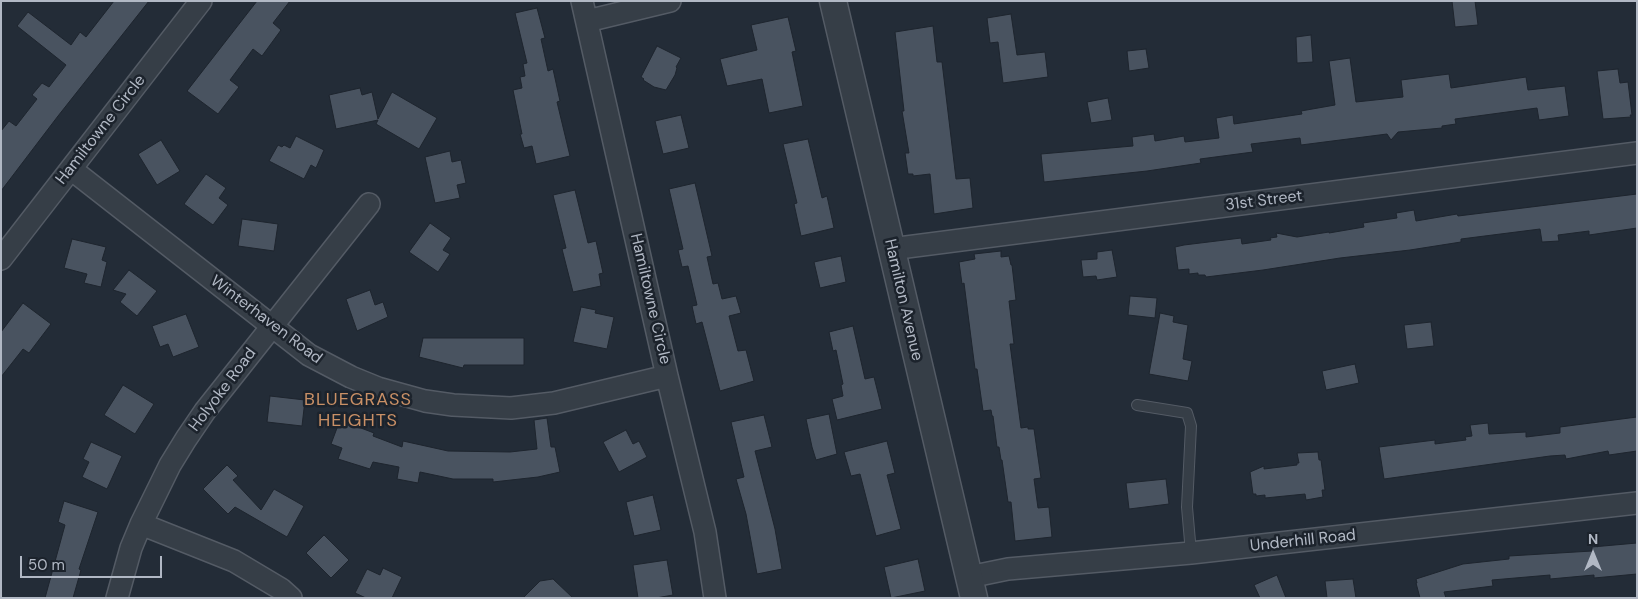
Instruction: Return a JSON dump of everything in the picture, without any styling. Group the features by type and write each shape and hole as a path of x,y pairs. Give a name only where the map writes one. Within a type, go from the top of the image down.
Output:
{"street":[{"name":"Hamiltowne Circle","path":"1,259 201,1"},
{"path":"584,11 670,1"},
{"name":"Hamilton Avenue","path":"832,1 972,588"},
{"name":"Hamiltowne Circle","path":"584,11 667,376 705,532 715,598"},
{"name":"31st Street","path":"891,249 1637,153"},
{"name":"Winterhaven Road","path":"71,169 309,355 351,377 402,395 453,406 511,408 554,403 667,376"},
{"name":"Holyoke Road","path":"117,598 131,548 170,464 205,411 369,204"},
{"name":"Underhill Road","path":"972,588 1008,570 1191,553 1637,503"},
{"path":"141,524 234,561 281,589 291,598"}],"lane":[{"path":"1138,405 1187,413 1191,426 1187,507 1191,553"}],"building":[{"path":"114,1 149,1 1,191 1,131 9,121 16,126 37,99 32,95 42,83 49,87 66,65 17,26 28,12 71,45 80,32 86,37"},
{"path":"257,1 290,1 273,23 281,30 262,56 253,49 230,80 239,87 218,114 187,91"},
{"path":"1452,1 1475,1 1478,25 1455,27"},
{"path":"537,8 545,38 541,39 548,71 553,69 560,101 557,102 570,156 536,164 532,146 524,148 513,90 522,88 520,77 525,76 523,64 527,63 515,13"},
{"path":"1011,14 1017,55 1045,52 1048,77 1003,83 998,42 990,43 987,18"},
{"path":"788,17 796,51 792,52 803,106 769,113 762,79 727,86 720,59 757,50 751,25"},
{"path":"933,26 937,62 942,62 956,179 970,178 973,208 934,214 930,174 913,176 913,174 908,174 905,153 909,153 902,111 904,111 895,32"},
{"path":"1311,35 1313,62 1297,63 1296,37"},
{"path":"657,46 681,58 676,67 675,75 666,90 654,87 641,77"},
{"path":"1146,49 1149,68 1129,71 1127,51"},
{"path":"1350,58 1356,102 1403,97 1401,80 1449,74 1451,88 1526,77 1528,90 1565,86 1569,116 1539,120 1537,108 1455,119 1456,124 1442,126 1442,128 1398,132 1391,140 1387,134 1301,145 1300,138 1251,144 1253,152 1200,159 1201,163 1044,182 1041,154 1133,146 1132,137 1154,134 1155,141 1184,136 1185,142 1219,138 1216,118 1233,115 1234,124 1302,114 1301,111 1335,105 1329,61"},
{"path":"1618,69 1620,83 1628,82 1632,115 1630,115 1631,117 1603,119 1597,71"},
{"path":"360,88 362,95 372,92 378,119 392,92 437,118 419,149 376,124 378,120 336,129 329,95"},
{"path":"1108,98 1112,120 1091,123 1087,102"},
{"path":"681,115 689,148 663,154 655,121"},
{"path":"296,136 324,150 316,168 311,165 304,179 269,161 278,145 290,148"},
{"path":"808,139 822,198 827,196 834,228 801,236 794,204 797,203 783,144"},
{"path":"161,140 180,171 157,185 138,154"},
{"path":"450,151 452,162 461,160 466,183 457,185 460,198 435,203 425,157"},
{"path":"206,174 226,188 219,198 228,205 213,225 184,204"},
{"path":"695,183 712,256 707,257 713,284 718,283 722,299 736,296 741,313 729,316 738,351 746,350 754,381 720,391 702,322 696,324 692,306 697,305 688,266 682,267 678,250 683,249 669,189"},
{"path":"575,190 588,243 596,241 603,273 599,274 601,286 573,292 562,249 566,248 553,195"},
{"path":"1637,194 1637,228 1589,235 1589,231 1558,235 1559,241 1542,242 1540,229 1461,239 1461,242 1410,250 1206,277 1205,275 1198,275 1198,273 1189,274 1189,269 1178,270 1175,247 1184,245 1241,238 1242,244 1271,240 1270,238 1277,237 1276,233 1297,237 1329,233 1364,227 1363,223 1397,218 1396,213 1414,210 1416,221 1457,214 1458,216"},
{"path":"242,219 278,224 274,251 238,246"},
{"path":"430,223 451,238 443,250 450,254 438,272 409,252"},
{"path":"72,239 106,247 102,260 107,262 101,287 84,283 87,274 64,268"},
{"path":"1112,250 1117,277 1097,280 1096,276 1083,277 1081,260 1097,259 1097,252"},
{"path":"1001,251 1001,257 1009,256 1012,265 1016,300 1009,301 1014,344 1010,344 1021,428 1028,427 1028,429 1034,429 1041,478 1034,479 1038,508 1049,507 1052,537 1015,541 1011,502 1008,502 993,416 991,410 983,411 977,369 975,369 964,283 962,284 959,262 975,259 974,254"},
{"path":"841,256 846,282 820,288 814,262"},
{"path":"129,270 157,291 137,316 120,302 126,294 113,290"},
{"path":"370,290 375,305 383,302 388,317 357,331 346,299"},
{"path":"1130,296 1157,298 1155,318 1128,315"},
{"path":"23,303 51,324 29,353 23,349 1,377 1,332"},
{"path":"581,307 596,310 595,313 614,317 607,349 573,342"},
{"path":"1160,313 1174,316 1173,322 1188,325 1183,359 1192,361 1188,381 1149,374"},
{"path":"186,314 199,347 173,357 168,344 160,347 152,326"},
{"path":"1431,322 1434,346 1407,349 1404,325"},
{"path":"853,326 865,379 874,377 882,409 837,420 832,399 843,396 841,385 843,384 836,350 833,351 829,332"},
{"path":"423,338 524,338 524,365 464,365 463,368 419,357"},
{"path":"1355,364 1359,383 1326,390 1322,371"},
{"path":"123,385 154,404 135,434 104,415"},
{"path":"270,396 305,400 302,426 267,422"},
{"path":"829,414 837,454 816,460 806,419"},
{"path":"764,415 772,447 755,451 775,529 782,569 757,574 746,514 736,479 744,477 731,422"},
{"path":"1637,417 1637,451 1609,455 1608,451 1566,459 1565,455 1550,456 1384,479 1379,447 1435,440 1435,444 1466,440 1465,437 1472,436 1470,425 1488,423 1489,434 1526,432 1526,437 1560,433 1560,427"},
{"path":"547,418 551,447 555,447 560,472 538,477 493,482 493,479 453,479 420,472 418,483 397,479 399,467 373,462 370,469 338,459 342,448 331,444 340,420 374,433 373,436 402,447 403,441 448,451 510,452 537,449 534,420"},
{"path":"626,430 633,444 639,441 647,457 619,472 603,442"},
{"path":"887,441 895,473 887,475 901,529 876,536 860,474 851,476 844,452"},
{"path":"91,442 122,456 107,489 82,477 89,462 83,459"},
{"path":"1318,452 1319,460 1321,460 1325,490 1322,490 1323,497 1306,500 1305,494 1265,498 1265,495 1256,496 1256,494 1253,494 1250,472 1264,466 1264,469 1297,465 1299,463 1297,453"},
{"path":"227,465 238,476 233,480 261,510 274,489 304,506 287,537 235,507 228,514 203,489"},
{"path":"1166,479 1169,504 1129,509 1126,483"},
{"path":"653,495 661,530 634,536 626,502"},
{"path":"64,501 98,512 79,569 81,570 73,598 45,598 65,525 58,522"},
{"path":"324,535 349,560 331,578 306,553"},
{"path":"1637,543 1637,574 1594,578 1594,575 1550,579 1550,575 1492,580 1493,586 1444,592 1446,598 1420,598 1416,583 1416,579 1463,564 1509,559 1509,556 1592,551 1592,547"},
{"path":"918,559 925,591 891,598 884,567"},
{"path":"667,560 673,595 656,598 638,598 633,565"},
{"path":"383,568 402,577 392,598 366,598 355,593 367,569 380,575"},
{"path":"1277,575 1286,598 1260,598 1254,585"},
{"path":"553,579 573,598 523,598 540,581"},
{"path":"1353,579 1356,598 1327,598 1325,581"}],"district":[{"name":"BLUEGRASS HEIGHTS","path":"358,410"}]}
